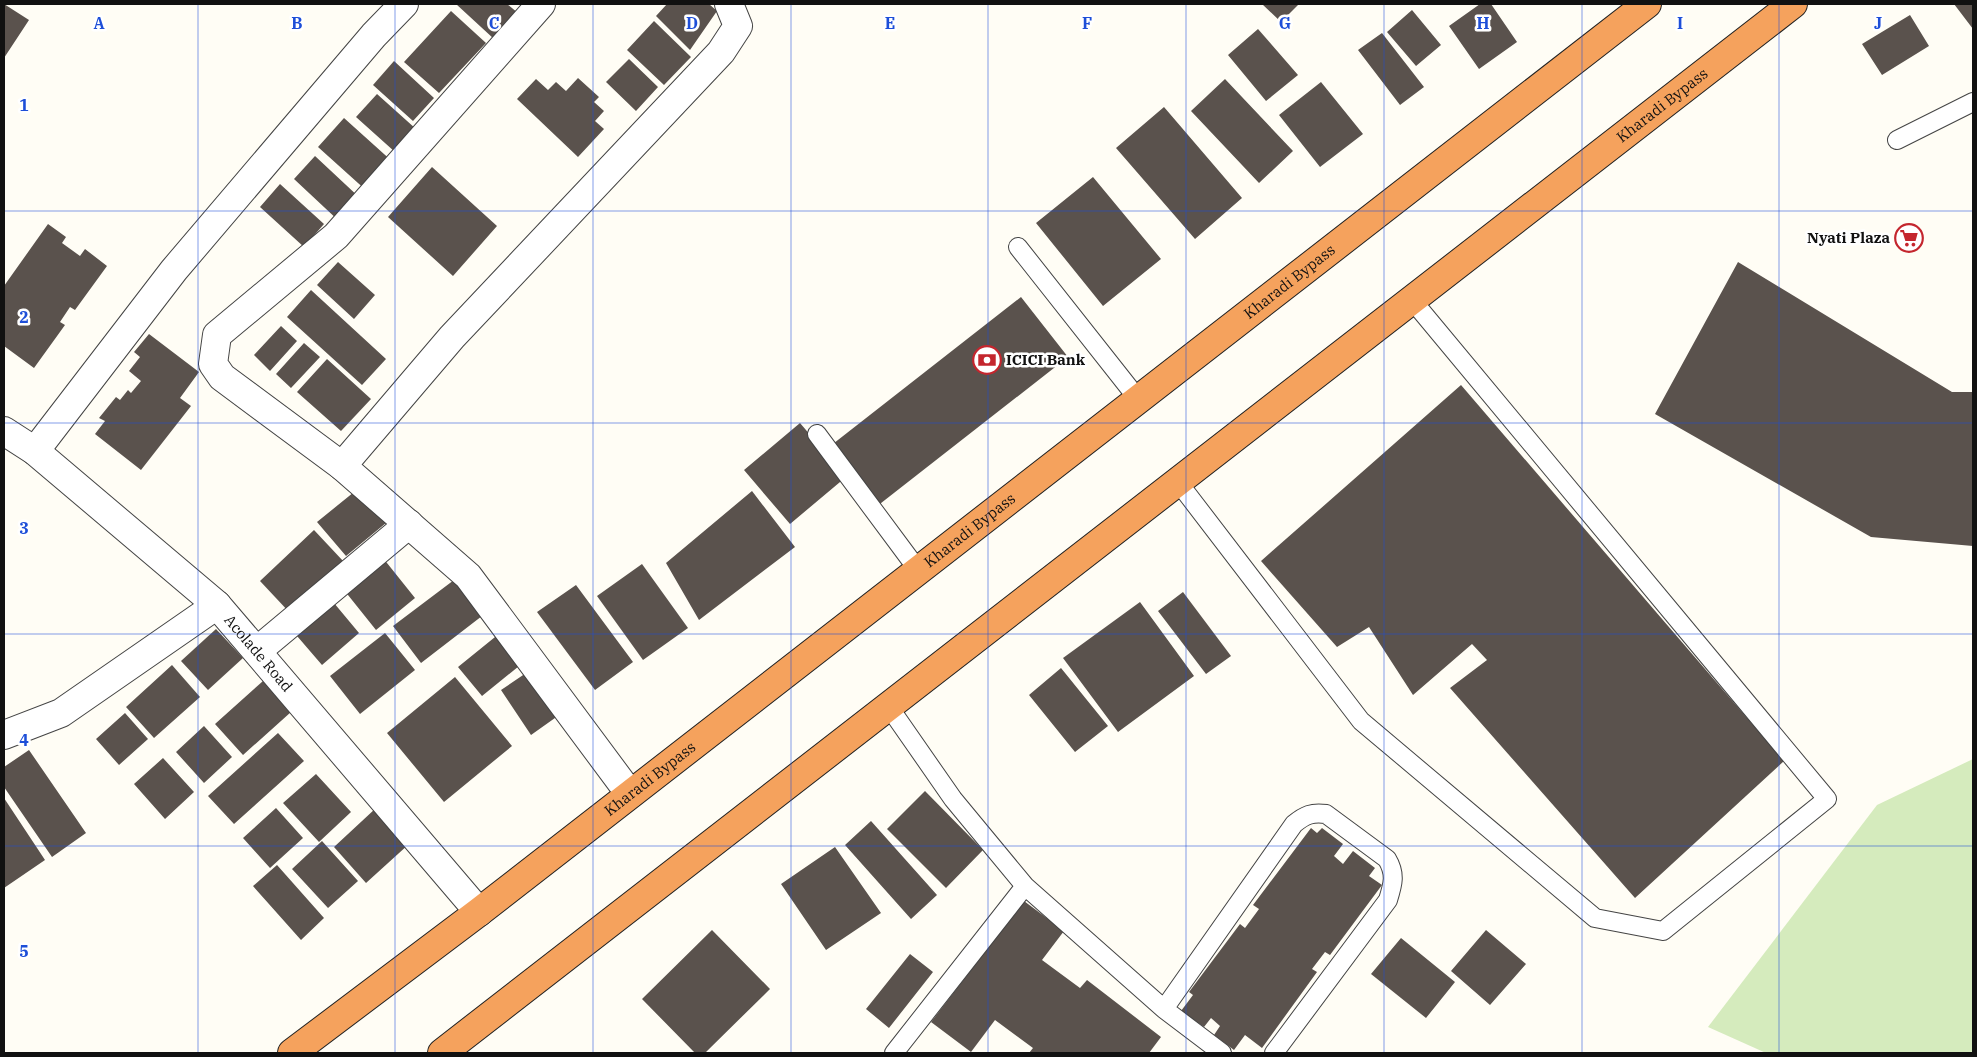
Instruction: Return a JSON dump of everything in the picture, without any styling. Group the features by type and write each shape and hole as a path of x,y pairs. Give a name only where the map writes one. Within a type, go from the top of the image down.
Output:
{"highway":[{"name":"Kharadi Bypass","path":"292,1053 478,912 1647,4"},
{"name":"Kharadi Bypass","path":"442,1053 1793,4"}],"street":[{"path":"34,451 174,270 374,35 404,4"},
{"path":"541,4 336,236 217,335 213,364 222,377 342,466 468,576 630,794"},
{"path":"342,466 452,337 720,52 738,26 729,4"},
{"name":"Acolade Road","path":"4,431 34,451 217,605 478,912"},
{"path":"257,652 409,524"},
{"path":"4,735 61,713 217,605"}],"lane":[{"path":"1897,140 1973,102"},
{"path":"1018,247 1138,399"},
{"path":"1178,482 1361,721 1595,918 1663,931 1828,799 1412,300"},
{"path":"817,434 918,570"},
{"path":"889,707 953,799 1025,886 1164,1009 1222,1053"},
{"path":"1164,1009 1294,824 1305,815 1315,812 1326,814 1387,859 1393,869 1394,880 1388,900 1274,1053"},
{"path":"894,1053 1025,886"}],"green space":[{"path":"1973,759 1973,1053 1766,1053 1708,1027 1877,805"}],"building":[{"path":"4,4 29,20 4,58"},
{"path":"456,4 507,4 518,13 494,39"},
{"path":"667,4 709,4 717,11 690,50 656,16"},
{"path":"1262,4 1299,4 1281,22"},
{"path":"1480,4 1491,4 1517,42 1479,69 1449,26"},
{"path":"1954,4 1973,4 1973,29"},
{"path":"1412,10 1441,45 1416,66 1387,32"},
{"path":"451,11 486,43 439,93 404,62"},
{"path":"1910,15 1929,46 1882,75 1862,44"},
{"path":"654,21 691,57 664,85 627,50"},
{"path":"1258,29 1298,75 1266,101 1228,55"},
{"path":"1382,33 1424,87 1400,105 1358,50"},
{"path":"629,59 658,87 636,111 606,82"},
{"path":"394,61 434,98 413,121 373,85"},
{"path":"578,78 599,97 594,102 604,111 595,121 604,129 578,157 517,99 536,79 548,90 556,82 566,91"},
{"path":"1225,79 1293,151 1259,183 1191,111"},
{"path":"1321,82 1363,134 1320,167 1279,115"},
{"path":"377,94 416,129 395,152 356,117"},
{"path":"1164,107 1242,198 1195,239 1116,148"},
{"path":"344,118 394,163 368,192 318,147"},
{"path":"315,156 361,199 340,222 294,179"},
{"path":"432,167 497,226 453,276 388,217"},
{"path":"1093,177 1161,259 1103,306 1036,223"},
{"path":"280,184 324,224 304,247 260,207"},
{"path":"48,224 66,237 62,243 80,256 85,249 107,266 75,310 70,307 60,322 65,325 34,368 4,346 4,286"},
{"path":"338,262 375,295 354,319 317,285"},
{"path":"1738,262 1952,392 1973,392 1973,546 1871,537 1655,414"},
{"path":"311,290 386,359 362,385 287,317"},
{"path":"1021,297 1068,357 876,507 829,447"},
{"path":"281,326 297,341 270,371 254,355"},
{"path":"149,334 199,372 180,398 191,406 141,470 95,434 105,421 99,418 116,397 120,400 128,390 131,393 141,381 129,371 140,357 134,352"},
{"path":"304,343 320,357 291,388 276,374"},
{"path":"327,359 371,399 341,431 297,392"},
{"path":"1461,385 1784,761 1635,898 1450,688 1487,660 1472,644 1413,695 1369,627 1337,647 1261,561"},
{"path":"800,423 846,477 790,524 744,470"},
{"path":"359,488 392,518 346,556 317,522"},
{"path":"752,491 795,547 699,620 666,563"},
{"path":"314,530 344,562 290,613 260,581"},
{"path":"383,558 415,598 376,630 344,590"},
{"path":"642,564 688,628 643,660 597,596"},
{"path":"454,580 482,616 421,663 393,626"},
{"path":"576,585 633,662 595,690 537,612"},
{"path":"1183,592 1231,656 1206,674 1158,611"},
{"path":"329,597 359,633 322,665 291,629"},
{"path":"1140,602 1194,676 1118,732 1063,658"},
{"path":"216,629 243,658 208,690 181,661"},
{"path":"385,633 415,670 360,714 330,676"},
{"path":"500,633 524,662 482,696 458,667"},
{"path":"172,665 200,697 154,738 126,707"},
{"path":"1061,668 1108,726 1075,752 1029,695"},
{"path":"532,669 562,713 531,735 501,690"},
{"path":"455,677 512,746 444,802 387,733"},
{"path":"263,681 291,712 243,755 215,724"},
{"path":"125,713 148,739 119,765 96,739"},
{"path":"204,726 232,757 204,783 176,752"},
{"path":"278,733 304,761 234,824 208,796"},
{"path":"29,750 86,833 52,857 4,787 4,767"},
{"path":"163,758 194,792 165,819 134,784"},
{"path":"316,774 351,812 319,842 283,803"},
{"path":"925,791 983,850 946,888 887,829"},
{"path":"4,798 45,860 4,888"},
{"path":"276,808 303,838 270,868 243,838"},
{"path":"376,808 409,844 366,883 334,847"},
{"path":"871,821 937,895 911,919 845,845"},
{"path":"1311,828 1317,833 1322,828 1343,844 1334,856 1343,864 1353,851 1375,868 1369,876 1382,885 1330,955 1325,952 1312,969 1317,972 1262,1048 1245,1035 1234,1050 1214,1035 1220,1026 1211,1018 1204,1027 1181,1011 1193,995 1189,992 1240,924 1245,928 1259,909 1253,905"},
{"path":"322,841 358,881 328,908 292,869"},
{"path":"835,847 881,913 826,950 781,884"},
{"path":"277,865 324,918 301,940 253,886"},
{"path":"1024,901 1064,931 1042,960 1080,988 1087,980 1161,1037 1149,1053 1029,1053 1033,1048 995,1020 971,1052 931,1022"},
{"path":"712,930 770,989 705,1053 695,1053 642,999"},
{"path":"1486,930 1526,964 1490,1005 1451,971"},
{"path":"1401,938 1455,982 1426,1018 1371,974"},
{"path":"910,954 933,972 889,1028 866,1009"}],"place":[{"name":"Nyati Plaza","path":"1909,238"},
{"name":"ICICI Bank","path":"987,360"}]}
